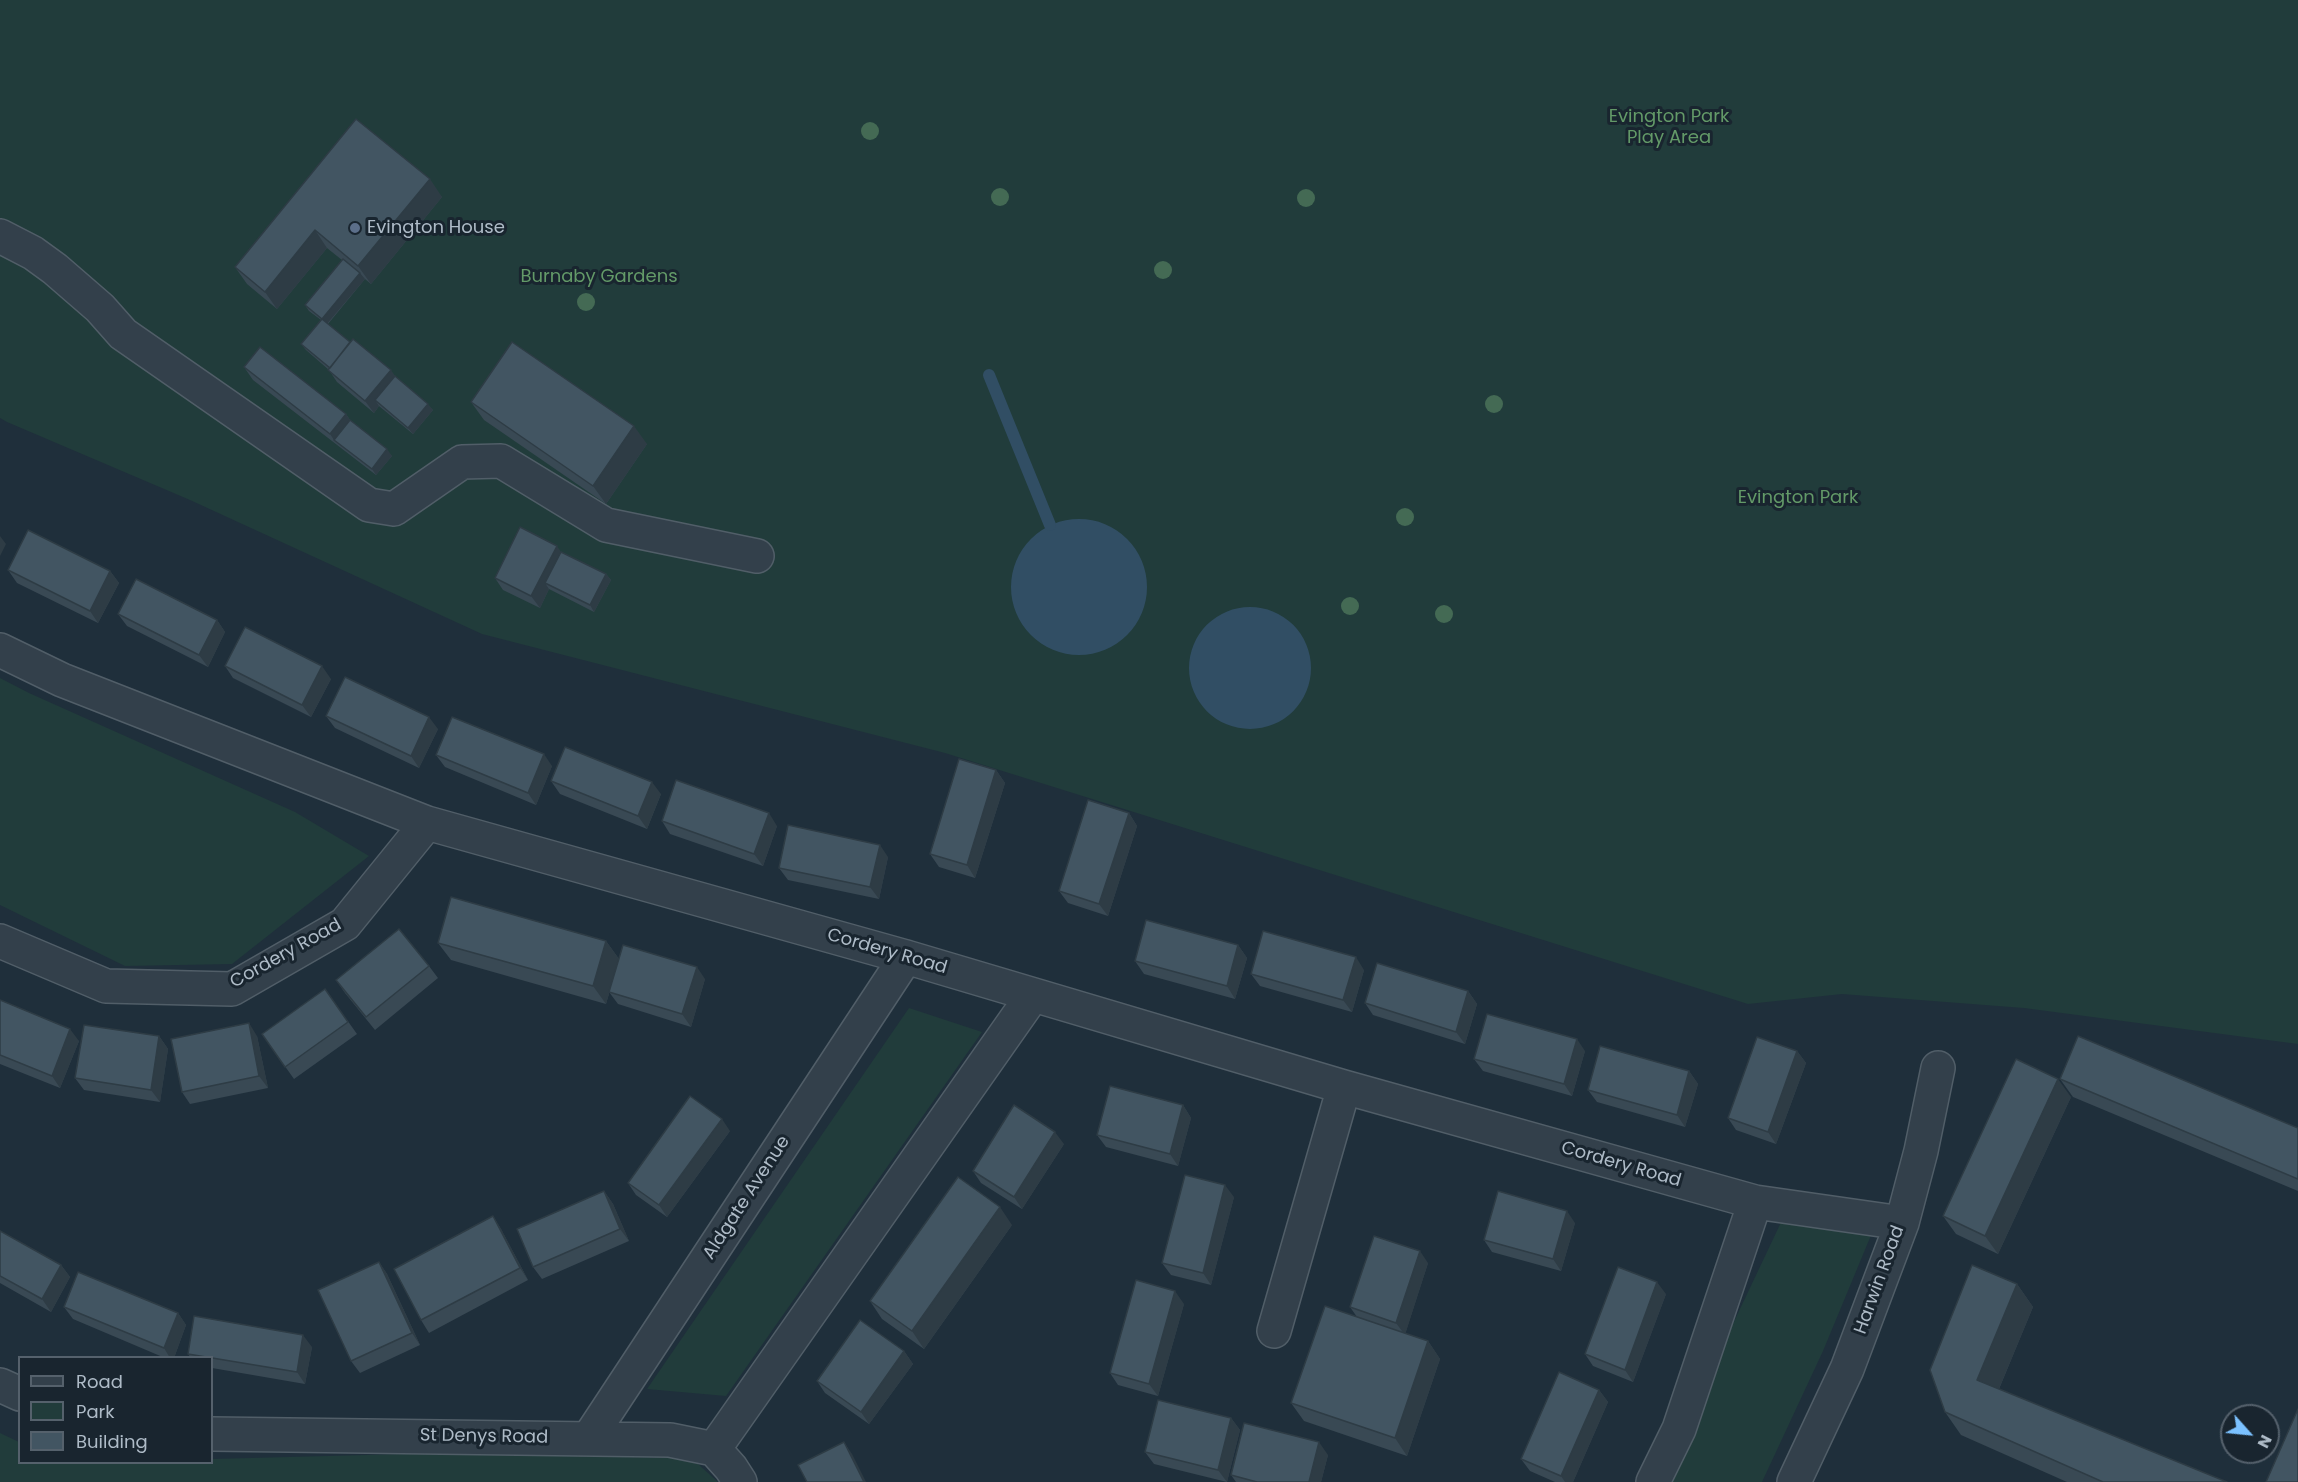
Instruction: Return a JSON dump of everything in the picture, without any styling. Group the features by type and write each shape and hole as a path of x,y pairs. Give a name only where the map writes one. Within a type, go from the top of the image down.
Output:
{"street":[{"path":"0,236 55,269 94,301 123,334 369,505 394,509 462,462 501,461 606,525 757,556"},
{"name":"Cordery Road","path":"0,650 62,680 427,823 906,957 1344,1087 1755,1202 1902,1223"},
{"name":"Cordery Road","path":"0,941 106,987 232,989 345,924 427,823"},
{"name":"Aldgate Avenue","path":"589,1438 906,957"},
{"path":"740,1482 732,1468 714,1449 1033,995"},
{"name":"Harwin Road","path":"1794,1482 1847,1369 1902,1223 1921,1151 1938,1068"},
{"path":"1274,1331 1344,1087"},
{"path":"1653,1482 1679,1429 1755,1202"},
{"path":"0,1385 18,1393"},
{"name":"St Denys Road","path":"213,1434 670,1440 714,1449"}],"green space":[{"name":"Evington Park","path":"0,0 2298,0 2298,1044 2024,1008 1842,994 1748,1004 945,753 482,634 190,500 7,422 0,418"},
{"path":"0,678 295,812 369,856 232,964 125,966 0,905"},
{"path":"909,1008 982,1032 726,1396 647,1389"},
{"path":"1784,1216 1874,1228 1823,1351 1762,1482 1672,1482 1693,1436 1731,1328"},
{"path":"0,1433 18,1442 18,1464 213,1464 213,1459 444,1453 673,1458 698,1464 718,1482 0,1482"}],"water":[{"path":"1079,519 1105,524 1117,530 1127,539 1136,549 1142,561 1147,587 1142,613 1136,625 1127,635 1117,644 1105,650 1079,655 1053,650 1041,644 1031,635 1022,625 1016,613 1011,587 1016,561 1022,549 1031,539 1041,530 1053,524"},
{"path":"1250,607 1273,612 1284,617 1293,625 1301,634 1306,645 1311,668 1306,691 1301,702 1293,711 1284,719 1273,724 1250,729 1227,724 1216,719 1207,711 1199,702 1194,691 1189,668 1194,645 1199,634 1207,625 1216,617 1227,612"}],"building":[{"name":"Evington House","path":"356,119 430,179 358,266 315,230 265,292 235,267"},
{"path":"343,259 360,273 322,319 305,305"},
{"path":"322,319 350,342 330,368 301,344"},
{"path":"353,339 391,370 365,401 328,370"},
{"path":"512,342 634,426 593,486 471,402"},
{"path":"260,347 346,414 330,434 244,367"},
{"path":"395,376 428,404 408,428 375,400"},
{"path":"350,420 387,449 372,469 334,440"},
{"path":"520,527 557,546 531,596 495,578"},
{"path":"28,530 110,571 90,611 8,570"},
{"path":"561,552 606,574 590,605 545,583"},
{"path":"136,579 217,620 199,655 118,614"},
{"path":"245,627 322,666 302,705 225,666"},
{"path":"345,677 429,717 411,756 326,716"},
{"path":"452,717 544,754 528,793 436,755"},
{"path":"565,747 652,782 638,816 551,781"},
{"path":"959,759 996,770 967,865 930,854"},
{"path":"676,780 769,813 754,854 662,821"},
{"path":"1088,800 1129,813 1099,904 1059,891"},
{"path":"788,825 880,845 870,887 779,868"},
{"path":"451,897 606,941 593,986 438,943"},
{"path":"1146,920 1238,945 1227,986 1135,961"},
{"path":"399,929 429,966 366,1017 336,980"},
{"path":"1263,931 1356,957 1343,1000 1251,974"},
{"path":"623,945 697,967 682,1014 609,992"},
{"path":"1377,963 1468,991 1456,1032 1365,1003"},
{"path":"325,989 348,1022 285,1067 262,1034"},
{"path":"0,1000 70,1029 52,1076 0,1055"},
{"path":"1487,1014 1577,1039 1564,1084 1474,1059"},
{"path":"249,1023 259,1076 182,1092 171,1039"},
{"path":"84,1025 159,1036 151,1090 75,1078"},
{"path":"2078,1036 2298,1128 2298,1179 2060,1079"},
{"path":"1757,1037 1797,1051 1768,1132 1728,1118"},
{"path":"1600,1046 1689,1071 1677,1115 1588,1090"},
{"path":"2016,1059 2058,1079 1985,1236 1943,1216"},
{"path":"1110,1086 1183,1105 1170,1154 1097,1135"},
{"path":"690,1096 722,1119 659,1205 628,1183"},
{"path":"1014,1105 1055,1132 1014,1197 973,1171"},
{"path":"1185,1175 1225,1185 1203,1273 1162,1263"},
{"path":"958,1177 1000,1207 912,1331 870,1301"},
{"path":"604,1191 620,1229 533,1267 517,1229"},
{"path":"1498,1191 1567,1211 1553,1259 1484,1240"},
{"path":"493,1216 520,1268 421,1320 394,1269"},
{"path":"0,1231 61,1265 42,1299 0,1276"},
{"path":"1374,1236 1420,1251 1396,1323 1350,1307"},
{"path":"379,1262 412,1333 351,1361 318,1290"},
{"path":"1972,1265 2017,1284 1977,1380 2227,1482 2103,1482 1945,1412 1930,1370"},
{"path":"1618,1267 1657,1282 1625,1370 1585,1354"},
{"path":"78,1272 178,1313 164,1348 64,1307"},
{"path":"1136,1280 1175,1291 1149,1384 1110,1373"},
{"path":"1325,1306 1428,1341 1395,1438 1291,1403"},
{"path":"194,1316 303,1335 297,1372 213,1358 213,1356 188,1354"},
{"path":"860,1320 904,1351 861,1412 817,1381"},
{"path":"1559,1372 1599,1390 1561,1476 1521,1459"},
{"path":"1158,1400 1231,1418 1218,1470 1145,1452"},
{"path":"2298,1409 2298,1482 2266,1482 2274,1464 2280,1464 2280,1450"},
{"path":"1244,1423 1319,1442 1309,1482 1257,1482 1231,1475"},
{"path":"844,1442 864,1482 807,1482 798,1465"}],"waterway":[{"path":"989,375 1050,525"}],"place":[{"name":"Evington House","path":"355,228"}],"park label":[{"name":"Evington Park Play Area","path":"1669,127"},
{"name":"Burnaby Gardens","path":"599,277"}]}
